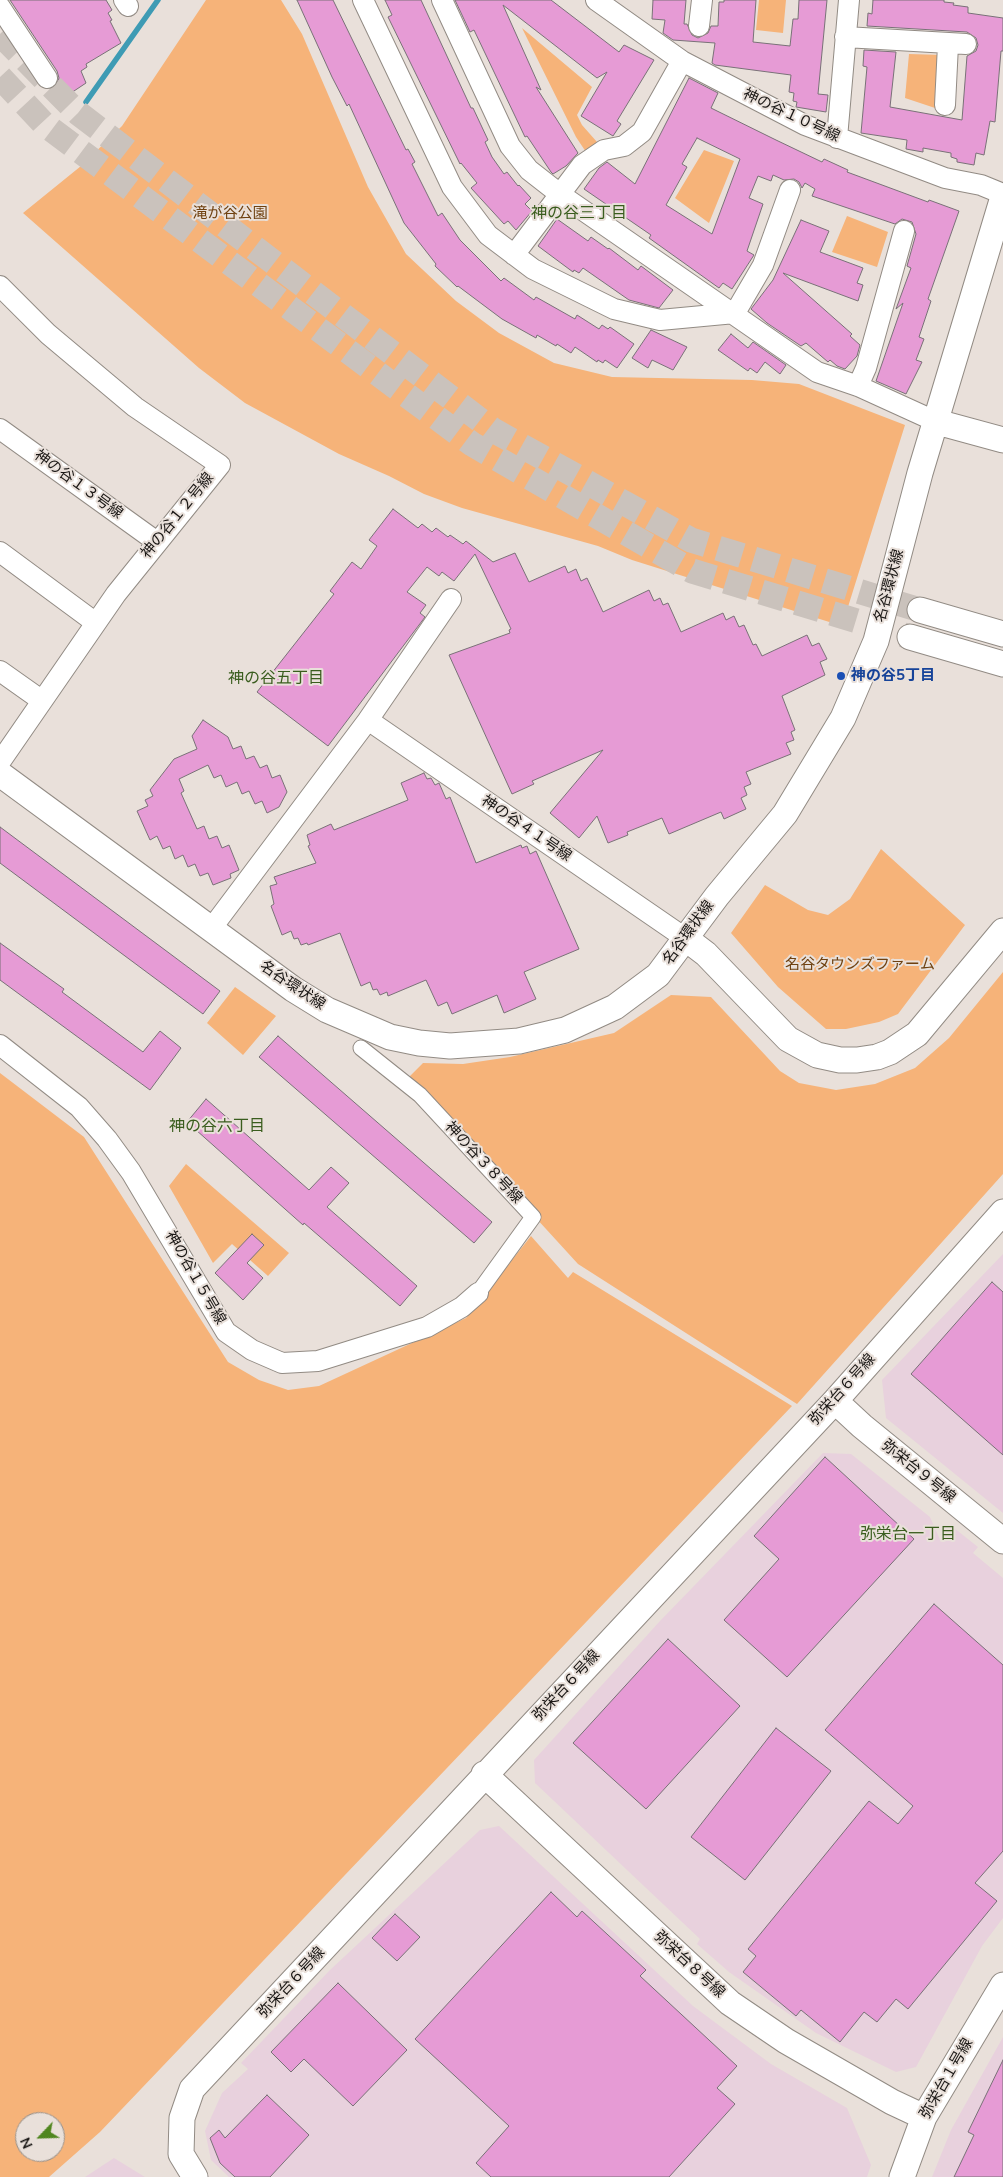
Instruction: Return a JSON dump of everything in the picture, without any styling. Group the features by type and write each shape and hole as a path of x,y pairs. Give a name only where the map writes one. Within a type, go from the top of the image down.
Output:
{"street":[{"path":"363,0 452,187 488,235 533,269 614,309 660,320 735,314"},
{"path":"442,0 510,146 529,170 561,195 817,372 858,386 937,422 1003,440"},
{"name":"神の谷１０号線","path":"596,0 682,61 806,125 945,178 981,185 1003,195"},
{"path":"699,26 702,0"},
{"path":"837,138 849,0"},
{"path":"0,7 47,78"},
{"path":"845,37 957,45 944,105"},
{"path":"514,255 582,165 604,150 624,146 642,132 682,61"},
{"path":"735,314 763,265 790,190"},
{"name":"名谷環状線","path":"0,774 293,989 327,1010 390,1038 450,1046 519,1041 565,1030 615,1007 658,975 716,896 785,814 843,718 876,641 920,473 937,422 1003,195"},
{"path":"858,386 866,368 904,231"},
{"name":"神の谷１２号線","path":"0,286 48,334 135,407 220,465 157,542 96,623 0,762"},
{"name":"神の谷１３号線","path":"0,429 157,542"},
{"path":"0,552 96,623"},
{"path":"211,929 368,720 451,599"},
{"path":"920,610 1003,634"},
{"path":"958,621 1003,628"},
{"path":"910,637 999,664"},
{"path":"0,671 41,700"},
{"name":"神の谷４１号線","path":"368,720 686,938"},
{"path":"686,938 706,954 788,1039 817,1055 840,1060 857,1060 877,1057 890,1052 918,1034 1003,931"},
{"name":"神の谷１５号線","path":"0,1045 79,1107 107,1139 131,1172 226,1332 252,1350 282,1363 318,1361 427,1327 462,1307 478,1293"},
{"name":"神の谷３８号線","path":"361,1048 420,1095 533,1217 478,1293"},
{"name":"弥栄台６号線","path":"195,2177 181,2154 182,2118 192,2089 484,1774 836,1401 1003,1212"},
{"name":"弥栄台９号線","path":"836,1401 862,1426 1003,1540"},
{"name":"弥栄台８号線","path":"484,1774 730,2003 786,2041 892,2102 924,2117"},
{"name":"弥栄台１号線","path":"902,2177 924,2117 1003,1985"}],"shaded area":[{"path":"1003,1254 1003,1513 886,1418 882,1380"},
{"path":"823,1453 851,1454 930,1517 941,1542 954,1528 978,1547 973,1553 1003,1578 1003,1918 982,1946 916,2067 896,2072 816,2033 729,1972 697,1944 700,1939 535,1783 534,1760 660,1621"},
{"path":"499,1826 693,2006 771,2064 847,2108 871,2165 867,2177 229,2177 211,2160 205,2131 222,2093 248,2069 241,2063 330,1970 480,1830"},
{"path":"1003,2037 1003,2177 932,2177 951,2130"},
{"path":"114,2158 145,2177 85,2177"}],"green space":[{"name":"滝が谷公園","path":"206,0 281,0 302,34 368,187 406,254 456,301 499,333 554,363 612,377 752,380 799,384 905,425 842,626 632,560 598,546 462,508 424,494 339,454 245,403 199,368 23,213 81,166 122,126"},
{"path":"759,0 786,0 783,33 756,30"},
{"path":"522,28 592,87 577,115 582,125 597,142 586,152 576,137"},
{"path":"909,54 942,55 938,109 905,98"},
{"path":"704,150 734,161 709,223 675,198"},
{"path":"847,216 888,232 877,267 832,252"},
{"name":"名谷タウンズファーム","path":"881,849 965,925 898,1014 879,1022 846,1029 826,1029 778,987 731,933 765,885 808,910 828,915 850,899"},
{"path":"1003,972 1003,1174 797,1404 578,1264 408,1078 423,1063 463,1064 510,1057 614,1033 671,995 711,997 780,1071 799,1083 836,1090 875,1084 915,1068 949,1038"},
{"path":"235,987 276,1016 243,1055 207,1023"},
{"path":"0,1073 84,1137 228,1362 259,1380 288,1390 319,1386 466,1318 531,1236 568,1278 573,1272 792,1406 100,2132 49,2177 0,2177"},
{"path":"186,1164 289,1253 268,1276 232,1244 213,1263 169,1186"}],"building":[{"path":"10,0 106,0 112,10 108,13 112,20 110,21 121,43 86,64 87,67 81,71 86,83 65,97 56,85 59,78 57,71"},
{"path":"297,0 333,0 406,150 408,149 415,162 412,164 438,216 442,213 460,240 501,281 504,278 534,300 536,297 575,319 577,315 599,329 602,325 608,329 610,327 634,344 617,368 605,360 603,363 598,360 597,362 575,347 571,353 537,335 536,338 502,319 457,287 435,266 436,264 404,223 349,104 347,106 332,77"},
{"path":"385,0 421,0 471,108 473,108 488,140 485,142 492,157 504,174 507,172 531,198 525,204 532,211 516,230 508,221 504,224 471,188 477,183 460,164 388,17 392,15"},
{"path":"455,0 551,0 619,52 624,45 654,60 617,121 621,124 613,136 581,116 607,72 597,78 503,5 541,90 536,87 578,153 566,166 553,174 527,136 525,137 474,30 470,32"},
{"path":"653,0 686,0 684,24 687,24 692,35 698,38 708,33 711,26 718,26 719,2 724,2 724,0 756,0 753,42 790,46 793,19 798,19 799,0 827,0 818,94 828,95 826,112 796,107 797,102 793,101 794,93 789,92 791,75 715,65 712,63 715,43 673,40 663,33 665,20 652,19"},
{"path":"873,0 944,0 944,2 954,3 953,5 968,7 968,13 1003,18 1003,51 1001,51 995,122 990,121 984,155 976,153 974,165 957,162 957,159 951,157 951,153 923,148 923,152 906,149 907,140 861,133 867,67 863,66 864,50 896,52 890,107 962,120 967,56 976,51 978,45 976,38 967,32 867,26 868,13 872,14"},
{"path":"689,78 718,93 711,108 822,162 824,159 848,170 847,172 928,202 929,200 959,211 928,299 931,301 919,337 924,339 916,360 922,362 906,394 876,381 903,303 896,309 911,268 907,266 916,234 912,222 902,219 895,224 812,196 815,189 805,183 802,188 799,182 794,179 784,180 773,175 771,181 758,176 749,198 763,204 747,251 754,255 732,289 723,283 719,288 649,238 651,235 584,189 599,168 607,162 635,184","holes":["697,138 740,159 712,234 666,205 687,167 682,164"]},
{"path":"557,219 588,241 591,237 609,248 638,270 641,266 673,290 659,308 629,300 583,268 579,273 574,270 573,272 538,246"},
{"path":"801,220 829,231 820,252 863,268 857,283 863,285 858,301 783,273 852,334 850,336 860,345 857,356 845,369 837,366 830,360 828,362 806,343 801,346 767,323 751,309 773,280"},
{"path":"651,330 687,347 673,370 652,360 648,368 632,358"},
{"path":"731,334 748,348 753,342 786,365 780,374 765,362 757,373 750,368 748,371 718,350"},
{"path":"393,509 418,528 422,524 432,532 436,528 448,537 450,535 463,544 466,541 493,562 515,553 529,582 565,566 568,573 576,569 581,581 587,578 603,612 649,590 654,601 660,598 663,605 668,603 681,632 723,613 726,620 734,616 739,627 744,625 753,645 756,644 762,656 807,635 812,646 819,643 827,659 820,662 825,675 782,696 795,730 791,732 794,740 786,743 791,754 746,772 751,784 744,787 747,795 741,798 746,809 724,819 721,812 669,834 662,818 627,832 628,835 608,843 597,816 579,838 550,813 603,750 532,781 534,784 512,794 449,655 510,633 509,630 511,629 475,554 454,581 442,572 439,576 427,567 407,592 426,605 420,613 425,617 328,746 257,692 334,594 330,591 352,562 361,569 377,546 369,540"},
{"path":"203,720 228,737 233,749 241,746 246,759 254,756 260,768 267,765 272,778 280,775 287,792 279,807 267,813 262,801 255,804 249,791 242,794 237,782 226,787 221,775 214,778 208,765 179,779 184,791 181,793 197,829 204,826 209,839 217,836 222,848 229,845 239,870 230,874 231,878 213,885 208,873 200,876 195,864 188,867 183,855 175,859 170,846 163,849 157,836 150,840 137,811 148,806 145,800 153,796 150,790 174,759 197,749 192,736"},
{"path":"424,773 427,779 431,778 435,785 439,783 446,799 450,797 476,863 521,845 522,848 527,846 530,854 536,851 579,949 524,972 536,999 504,1013 497,995 452,1014 447,1002 438,1006 426,980 388,996 387,992 380,995 377,989 373,990 370,982 361,986 340,933 308,945 307,943 301,945 298,938 294,939 291,931 282,935 271,906 274,904 270,886 277,884 274,877 316,863 308,846 310,845 307,835 331,824 334,830 408,800 401,783"},
{"path":"0,827 220,991 203,1014 0,863"},
{"path":"0,943 64,989 62,992 143,1052 160,1031 181,1048 150,1090 0,980"},
{"path":"278,1036 492,1222 474,1243 259,1057"},
{"path":"206,1099 309,1190 331,1167 349,1183 327,1207 417,1286 400,1306 304,1223 303,1225 187,1122"},
{"path":"252,1234 264,1245 247,1263 263,1278 243,1300 215,1273"},
{"path":"992,1282 1003,1292 1003,1455 911,1374"},
{"path":"825,1457 914,1539 787,1677 724,1620 779,1559 754,1536"},
{"path":"934,1604 1003,1665 1003,1851 975,1883 997,1901 908,2009 896,1999 877,2022 864,2012 840,2042 801,2010 796,2016 743,1972 756,1956 748,1949 869,1801 898,1824 913,1806 825,1730"},
{"path":"668,1639 740,1706 646,1809 573,1743"},
{"path":"776,1728 831,1771 745,1880 691,1837"},
{"path":"551,1892 577,1917 582,1911 646,1970 640,1976 737,2066 717,2088 735,2104 669,2177 491,2177 476,2163 509,2126 415,2039"},
{"path":"395,1914 420,1937 397,1961 372,1938"},
{"path":"338,1983 407,2050 353,2106 304,2059 291,2072 271,2052"},
{"path":"1003,2060 1003,2177 954,2177 974,2135 968,2132"},
{"path":"267,2095 309,2135 270,2177 235,2177 220,2163 210,2138 219,2130 225,2138"}],"waterway":[{"path":"86,102 158,0"}],"tunnel":[{"path":"0,34 78,113 493,430 691,540 920,610"},
{"path":"0,77 44,124 472,444 692,571 910,637"}],"place":[{"name":"神の谷5丁目","path":"841,676"}],"district":[{"name":"神の谷三丁目","path":"579,214"},
{"name":"神の谷五丁目","path":"276,679"},
{"name":"神の谷六丁目","path":"217,1127"},
{"name":"弥栄台一丁目","path":"908,1535"}]}
